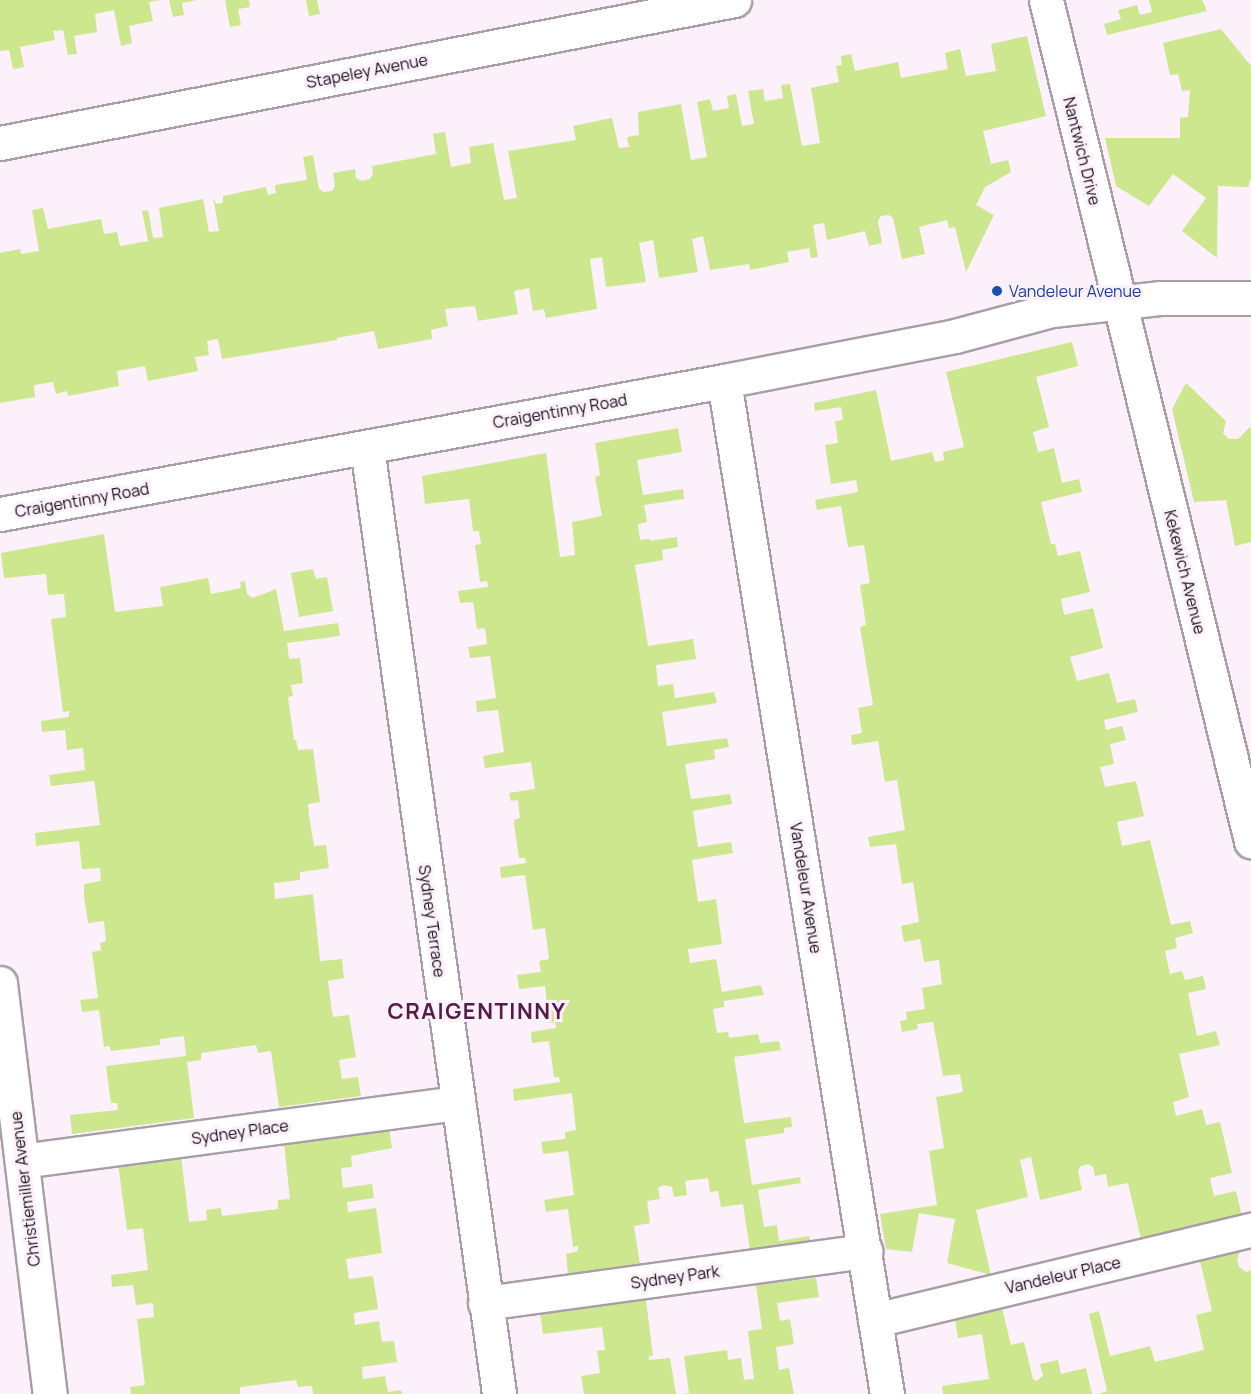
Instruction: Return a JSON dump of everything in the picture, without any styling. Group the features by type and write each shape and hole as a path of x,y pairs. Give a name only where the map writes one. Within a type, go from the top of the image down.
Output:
{"street":[{"name":"Stapeley Avenue","path":"0,143 734,0"},
{"name":"Nantwich Drive","path":"1046,0 1119,302"},
{"name":"Craigentinny Road","path":"0,514 724,381 955,336 1052,310 1192,297 1251,298"},
{"name":"Kekewich Avenue","path":"1119,302 1251,841"},
{"name":"Vandeleur Avenue","path":"724,381 887,1394"},
{"name":"Sydney Terrace","path":"367,447 499,1394"},
{"name":"Christiemiller Avenue","path":"0,983 14,1159 50,1394"},
{"name":"Sydney Place","path":"14,1159 458,1103"},
{"name":"Vandeleur Place","path":"875,1320 1251,1230"},
{"name":"Sydney Park","path":"485,1303 865,1251"}],"green space":[{"path":"0,0 161,0 149,2 153,21 129,26 132,43 121,46 114,10 95,14 97,32 74,36 77,54 68,55 63,30 53,31 55,40 20,47 24,67 13,69 9,50 0,51"},
{"path":"169,0 197,0 182,3 184,15 173,17"},
{"path":"225,0 249,0 250,7 238,9 241,25 230,27"},
{"path":"306,0 317,0 320,14 309,16"},
{"path":"1149,0 1202,0 1207,11 1107,35 1104,24 1121,19 1118,10 1137,5 1140,15 1152,12"},
{"path":"1221,29 1251,66 1251,178 1248,187 1218,186 1217,258 1182,231 1206,198 1173,174 1149,206 1116,186 1105,138 1180,138 1180,118 1188,117 1190,90 1182,91 1178,74 1170,75 1163,43"},
{"path":"1027,36 1046,116 983,131 991,164 1008,160 1011,172 985,187 976,205 994,215 966,272 955,227 949,228 947,220 919,227 925,254 902,259 893,218 889,215 881,216 878,221 882,243 869,246 865,231 827,240 824,223 813,225 818,257 811,258 809,248 787,252 789,262 750,270 749,264 710,270 703,236 692,239 698,272 659,278 653,240 639,243 646,282 606,287 602,257 590,259 597,309 546,318 544,309 533,311 529,288 514,291 518,314 478,321 475,306 445,309 448,326 431,330 432,339 378,349 374,331 337,338 337,340 222,359 218,339 207,341 209,355 195,357 198,371 148,381 145,366 117,371 119,386 68,396 67,391 56,394 53,382 34,385 35,397 0,403 0,253 20,249 21,254 39,251 32,210 43,208 48,229 101,219 104,234 117,232 120,246 148,241 142,211 148,210 153,238 163,237 159,208 203,199 209,232 219,231 213,197 216,204 223,203 223,196 266,187 268,195 276,193 275,185 307,180 303,157 313,155 319,189 324,192 332,191 335,186 333,173 355,169 356,178 362,181 370,179 373,174 372,166 436,154 433,134 445,132 451,167 471,163 469,147 493,143 504,200 517,198 508,151 576,140 573,126 612,118 619,148 629,147 627,137 639,135 638,112 681,104 691,160 707,157 697,102 710,99 713,111 729,108 727,96 736,94 742,126 754,124 748,91 763,89 765,101 783,98 781,85 790,84 802,146 820,143 811,88 839,82 836,66 842,65 841,56 851,54 855,71 898,62 901,78 948,69 945,53 960,49 966,76 996,71 991,44"},
{"path":"1072,342 1078,366 1036,377 1049,427 1033,432 1038,452 1054,448 1062,483 1079,479 1082,492 1041,502 1051,544 1055,544 1058,556 1080,551 1090,592 1061,599 1064,615 1093,608 1103,648 1070,657 1077,681 1109,673 1117,703 1135,699 1138,712 1104,720 1106,730 1122,726 1126,740 1110,744 1114,764 1100,767 1105,787 1136,781 1144,816 1117,822 1122,846 1150,840 1171,925 1190,921 1193,933 1175,938 1177,948 1165,951 1170,974 1182,971 1185,980 1203,976 1206,989 1188,993 1197,1036 1216,1031 1220,1045 1179,1054 1189,1097 1173,1102 1176,1116 1202,1109 1206,1125 1220,1122 1232,1173 1210,1178 1214,1196 1236,1191 1242,1216 1141,1239 1128,1183 1108,1187 1106,1174 1095,1176 1093,1167 1088,1164 1081,1166 1078,1171 1082,1190 1040,1200 1031,1157 1020,1160 1028,1197 976,1210 991,1275 947,1263 955,1219 919,1213 912,1252 886,1249 880,1214 937,1205 929,1151 944,1148 936,1097 963,1092 960,1074 943,1076 933,1022 917,1024 918,1029 902,1032 900,1021 907,1020 906,1012 925,1009 922,988 942,984 939,960 924,962 920,939 904,942 901,926 919,922 913,882 902,884 896,844 870,847 868,837 905,830 897,780 885,782 878,741 852,745 851,735 862,733 858,708 873,705 860,627 866,625 860,585 870,583 864,545 848,547 841,506 817,510 815,500 858,492 856,480 831,484 825,445 838,443 835,421 843,420 841,407 815,411 814,403 876,390 891,461 932,452 935,462 944,460 943,452 964,447 946,372"},
{"path":"1186,383 1226,421 1223,433 1229,439 1238,439 1251,426 1251,542 1235,546 1226,500 1194,502 1172,409"},
{"path":"678,428 682,452 637,460 643,495 683,489 684,499 644,505 647,522 638,524 640,540 650,539 650,541 677,537 678,547 662,550 663,560 635,565 648,646 693,639 696,659 656,665 658,686 673,684 675,698 714,692 717,703 662,712 667,746 727,738 729,747 714,750 715,759 685,764 691,799 730,794 732,804 693,811 698,847 731,842 733,853 692,860 698,902 716,899 722,944 688,949 690,963 716,959 722,992 761,985 764,995 724,1001 724,1007 713,1009 717,1033 728,1032 729,1038 758,1034 760,1043 779,1041 781,1050 734,1057 744,1123 791,1117 792,1127 784,1128 784,1133 745,1139 752,1185 800,1177 801,1183 758,1190 764,1227 777,1225 779,1241 809,1236 811,1242 750,1250 743,1204 721,1207 718,1191 710,1192 708,1178 685,1181 687,1195 674,1197 672,1187 663,1185 658,1188 660,1199 647,1201 650,1223 634,1226 640,1265 568,1274 566,1254 578,1251 578,1246 573,1247 568,1209 546,1212 544,1200 574,1195 568,1151 543,1154 541,1142 565,1139 565,1132 576,1130 572,1093 514,1101 513,1089 560,1082 559,1077 554,1077 549,1041 532,1043 531,1032 556,1028 555,1022 549,1023 545,986 519,989 517,975 541,972 539,961 549,959 545,928 533,930 525,875 501,878 500,867 526,863 525,858 519,858 514,824 514,820 520,818 518,800 511,801 509,793 535,789 531,762 485,768 483,756 504,752 498,710 477,712 476,701 496,698 490,656 470,658 468,647 487,644 485,628 477,629 473,602 460,603 458,591 488,587 487,581 480,582 475,545 481,544 479,531 473,531 469,499 425,504 422,476 546,453 560,557 575,555 572,522 602,516 595,477 600,475 595,443"},
{"path":"104,534 115,612 163,606 160,587 208,578 211,594 241,588 240,582 245,581 247,594 253,598 276,589 284,631 338,623 340,636 287,643 289,659 300,658 303,683 291,685 293,696 288,697 294,740 296,740 298,750 313,749 320,802 308,804 309,815 314,846 326,845 329,868 300,872 300,880 274,883 275,899 313,894 320,961 342,959 344,978 328,981 331,1005 333,1017 349,1015 356,1057 339,1060 342,1079 358,1077 361,1096 279,1107 271,1051 258,1053 256,1045 201,1053 201,1060 187,1062 194,1118 72,1134 70,1115 118,1110 117,1103 111,1103 106,1066 186,1056 184,1036 160,1039 160,1045 111,1051 109,1046 104,1047 99,1010 82,1012 80,1000 98,998 92,952 101,950 100,943 106,941 104,921 88,923 84,884 101,881 100,868 82,869 79,841 36,846 35,833 100,825 94,781 51,786 49,775 85,770 83,748 67,750 65,730 42,732 41,721 69,717 69,711 63,712 51,619 66,617 64,594 48,595 46,574 4,578 1,553"},
{"path":"313,569 316,579 327,577 333,611 299,617 291,573"},
{"path":"389,1129 392,1148 351,1156 352,1167 341,1168 343,1188 372,1184 374,1198 347,1202 348,1212 376,1208 382,1253 346,1259 349,1279 373,1276 378,1309 354,1313 355,1325 379,1321 382,1342 394,1341 397,1362 362,1367 363,1379 385,1376 388,1392 401,1390 402,1394 313,1394 312,1386 298,1387 296,1380 240,1387 240,1394 131,1394 130,1387 145,1385 137,1319 154,1317 153,1303 136,1305 133,1285 112,1287 111,1275 148,1270 143,1228 127,1230 118,1164 181,1156 189,1222 207,1220 206,1210 221,1208 222,1216 278,1209 278,1200 290,1199 284,1143"},
{"path":"1240,1252 1237,1259 1239,1267 1246,1272 1251,1270 1251,1394 1098,1394 1107,1391 1089,1314 1099,1311 1110,1356 1150,1346 1155,1362 1204,1350 1196,1315 1212,1311 1200,1261"},
{"path":"816,1278 819,1297 777,1303 780,1321 790,1319 794,1344 776,1347 779,1370 789,1368 794,1394 681,1394 689,1393 684,1356 727,1350 728,1360 741,1358 744,1380 754,1379 748,1331 762,1329 756,1285"},
{"path":"646,1300 653,1356 649,1356 649,1360 670,1358 676,1394 584,1394 581,1376 600,1373 597,1351 605,1350 602,1327 543,1334 540,1313"},
{"path":"1002,1308 1011,1345 1024,1342 1033,1379 1036,1381 1043,1376 1040,1364 1058,1360 1061,1374 1086,1368 1092,1394 943,1394 942,1386 989,1379 982,1334 958,1338 955,1320"}],"place":[{"name":"Vandeleur Avenue","path":"997,291"}],"district":[{"name":"CRAIGENTINNY","path":"477,1012"}]}
